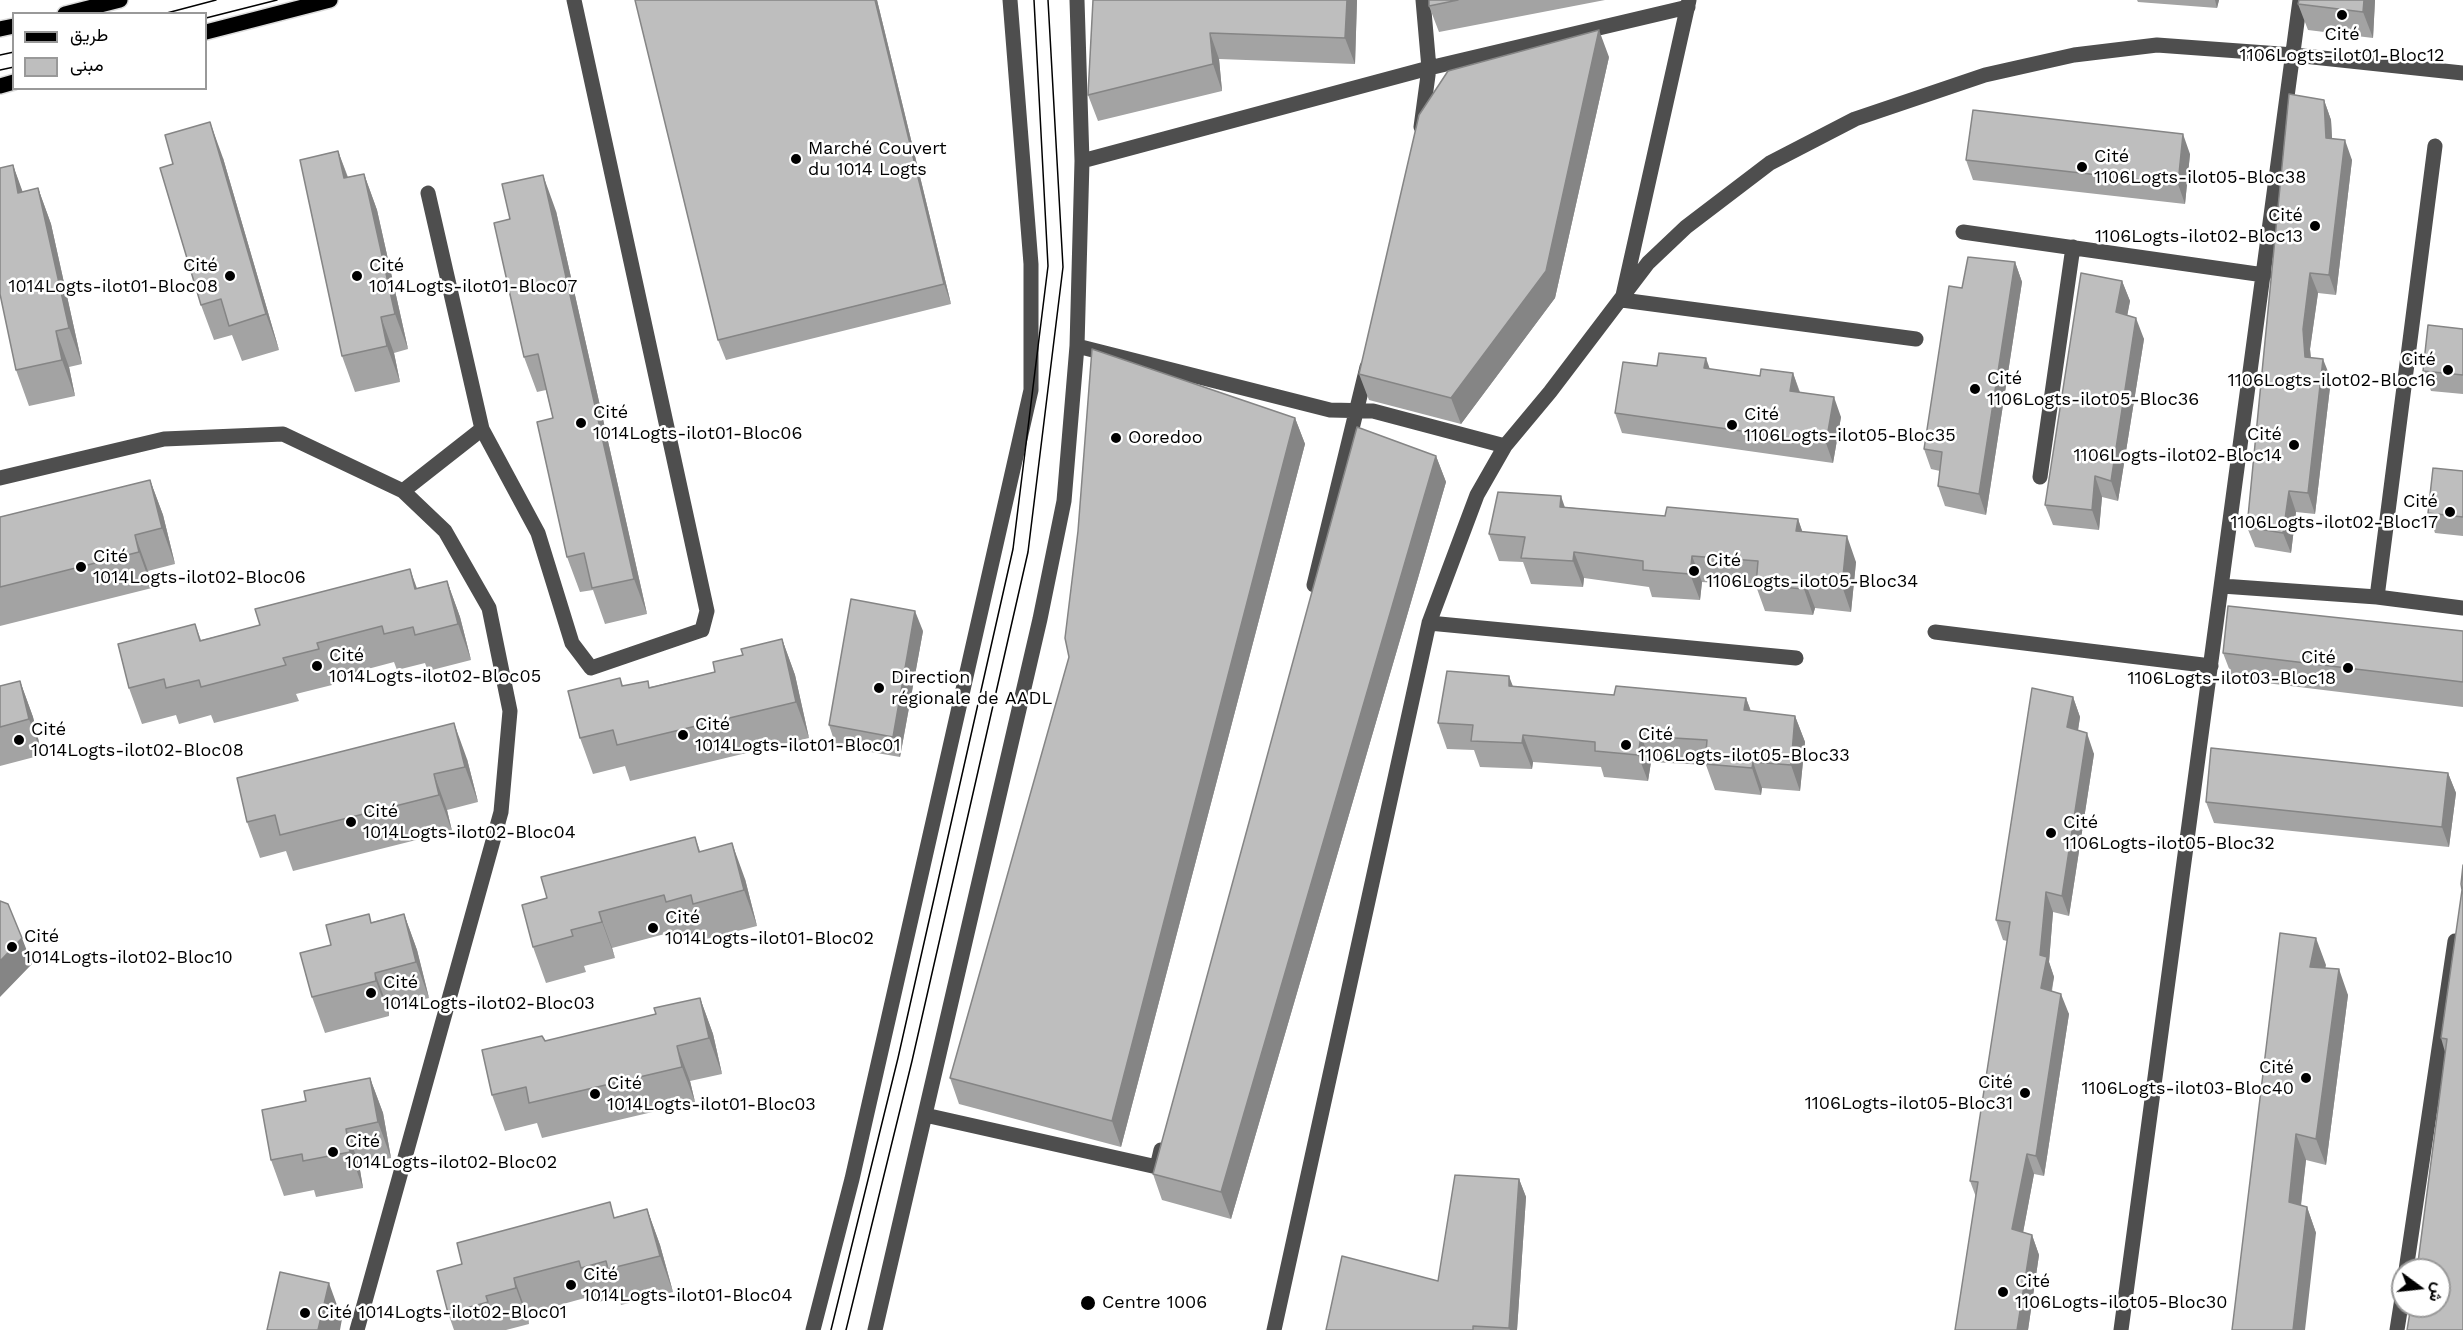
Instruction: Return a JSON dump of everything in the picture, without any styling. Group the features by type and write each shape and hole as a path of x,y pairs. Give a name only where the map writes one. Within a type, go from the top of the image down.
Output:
{"main road":[{"path":"73,12 120,0"},
{"path":"207,32 330,0"}],"street":[{"path":"428,193 482,429 537,533 572,643 591,668 702,630 707,611 574,0"},
{"path":"813,1330 852,1179 1031,390 1031,264 1010,0"},
{"path":"875,1330 1040,619 1062,512 1077,346 1082,161 1077,0"},
{"path":"1419,138 1429,68 1423,0"},
{"path":"2121,1330 2300,0"},
{"path":"1082,161 1429,68 1688,4 1622,300"},
{"path":"1274,1330 1429,623 1477,495 1505,446 1622,300 1648,263 1686,227 1770,163 1855,118 1985,75 2074,55 2157,45 2294,55 2463,72"},
{"path":"2377,597 2435,146"},
{"path":"1963,232 2264,274"},
{"path":"2040,477 2073,247"},
{"path":"1622,300 1916,339"},
{"path":"1077,346 1330,410 1373,411 1505,446"},
{"path":"1309,605 1370,355"},
{"path":"403,490 482,429"},
{"path":"0,478 164,439 283,434 403,490 445,531 489,608 510,711 501,812 357,1330"},
{"path":"2222,586 2377,597 2463,608"},
{"path":"1429,623 1796,658"},
{"path":"1935,633 2211,666"},
{"path":"2408,1258 2458,920"},
{"path":"925,1115 1157,1167 1166,1133"}],"building":[{"name":"Marché Couvert du 1014 Logts","path":"635,0 875,0 944,284 718,340"},
{"path":"1093,0 1347,0 1345,38 1210,33 1213,64 1088,95"},
{"path":"1429,0 1458,0 1429,6"},
{"path":"2299,0 2364,0 2363,12 2298,4"},
{"path":"1599,30 1546,271 1451,398 1359,374 1419,115 1448,71"},
{"path":"2289,94 2324,100 2326,138 2345,140 2329,275 2310,273 2303,329 2305,357 2323,359 2308,493 2289,491 2283,533 2247,527"},
{"path":"1973,110 2183,134 2178,184 1966,160"},
{"name":"Cité 1014Logts-ilot01-Bloc08","path":"210,122 266,314 229,326 221,299 201,305 160,168 173,164 165,135"},
{"name":"Cité 1014Logts-ilot01-Bloc07","path":"338,151 344,178 364,174 395,314 381,317 387,346 342,356 300,160"},
{"path":"13,165 18,193 38,188 69,328 56,331 62,360 16,370 0,294 0,168"},
{"name":"Cité 1014Logts-ilot01-Bloc06","path":"543,175 634,579 592,588 584,553 567,557 537,422 553,418 538,354 524,357 494,223 510,219 502,184"},
{"name":"Cité 1106Logts-ilot05-Bloc36","path":"1968,257 2015,262 1979,494 1938,486 1942,452 1924,449 1949,286 1962,288"},
{"path":"2081,273 2122,281 2116,312 2136,318 2111,481 2095,476 2092,510 2045,505"},
{"path":"2428,325 2463,329 2463,375 2423,371"},
{"path":"1092,349 1295,418 1112,1121 950,1078 1069,657 1065,638 1078,531"},
{"name":"Cité 1106Logts-ilot05-Bloc35","path":"1659,353 1706,358 1704,368 1760,376 1761,369 1793,373 1790,391 1834,397 1826,443 1615,413 1623,362 1657,366"},
{"path":"1357,427 1436,456 1221,1192 1153,1174"},
{"path":"2433,468 2463,471 2463,517 2428,513"},
{"path":"150,480 162,528 135,535 139,552 0,587 0,517"},
{"path":"1498,492 1561,496 1560,507 1665,516 1667,507 1798,519 1796,531 1847,536 1842,586 1805,582 1804,589 1756,585 1758,561 1692,556 1690,574 1643,570 1643,561 1574,552 1573,561 1521,558 1525,537 1489,534"},
{"path":"410,569 415,589 447,581 458,624 415,635 413,627 384,634 382,626 317,643 319,649 283,658 286,665 201,687 199,680 166,688 164,679 129,688 118,644 195,624 200,641 260,625 255,609"},
{"name":"Direction régionale de AADL","path":"851,599 915,611 893,737 829,725"},
{"path":"2228,606 2463,631 2463,682 2223,653"},
{"path":"782,639 796,702 617,745 613,730 580,738 568,691 620,678 622,686 648,681 649,688 715,672 713,662 743,655 741,649"},
{"path":"1447,671 1509,676 1509,686 1614,695 1616,686 1746,698 1744,710 1795,716 1791,765 1753,762 1752,768 1705,764 1707,740 1641,736 1638,755 1595,751 1595,742 1523,735 1522,743 1471,741 1473,725 1438,723"},
{"path":"20,681 29,719 0,727 0,686"},
{"path":"2032,688 2073,697 2067,727 2087,733 2062,896 2046,892 2040,955 2047,957 2041,988 2061,994 2036,1156 2027,1154 2012,1229 2032,1235 2017,1330 1955,1330 1978,1182 1970,1181 2010,922 1996,920"},
{"path":"454,723 465,767 434,774 439,795 280,835 275,815 247,822 237,778"},
{"path":"2211,748 2448,773 2442,827 2206,802"},
{"path":"695,837 699,852 732,843 744,890 693,904 691,895 666,902 664,895 599,912 602,922 571,930 573,936 533,947 522,905 547,898 541,877"},
{"path":"2463,865 2463,1330 2407,1330 2409,1318 2451,1318 2451,1258 2419,1258 2447,1039 2441,1038"},
{"path":"0,901 8,904 22,938 0,961"},
{"path":"369,914 371,923 404,914 416,962 375,973 376,981 312,997 300,953 331,945 326,925"},
{"name":"Cité 1106Logts-ilot03-Bloc40","path":"2280,933 2316,938 2310,967 2339,969 2316,1139 2296,1134 2289,1202 2307,1207 2293,1330 2232,1330"},
{"path":"700,998 709,1038 677,1046 682,1067 529,1103 526,1087 492,1095 482,1050 542,1036 545,1041 656,1014 654,1008"},
{"path":"370,1078 378,1122 346,1129 350,1152 303,1161 302,1154 271,1160 262,1110 306,1101 304,1091"},
{"path":"1455,1175 1519,1179 1509,1328 1473,1326 1473,1330 1326,1330 1342,1256 1438,1281"},
{"path":"610,1202 614,1218 647,1209 660,1256 608,1269 606,1261 581,1268 579,1261 514,1278 516,1288 486,1296 488,1302 448,1313 437,1271 462,1264 457,1243"},
{"path":"280,1272 329,1283 318,1330 267,1330"}],"tram line":[{"path":"171,12 216,0"},
{"path":"207,18 277,0"},
{"path":"831,1330 898,1058 1013,549 1048,266 1034,0"},
{"path":"846,1330 912,1061 1028,552 1063,267 1048,0"},
{"path":"0,55 12,52"},
{"path":"0,70 12,67"}],"place":[{"name":"Cité 1106Logts-ilot01-Bloc12","path":"2342,15"},
{"name":"Marché Couvert du 1014 Logts","path":"796,159"},
{"name":"Cité 1106Logts-ilot05-Bloc38","path":"2082,167"},
{"name":"Cité 1106Logts-ilot02-Bloc13","path":"2315,226"},
{"name":"Cité 1014Logts-ilot01-Bloc08","path":"230,276"},
{"name":"Cité 1014Logts-ilot01-Bloc07","path":"357,276"},
{"name":"Cité 1106Logts-ilot02-Bloc16","path":"2448,370"},
{"name":"Cité 1106Logts-ilot05-Bloc36","path":"1975,389"},
{"name":"Cité 1014Logts-ilot01-Bloc06","path":"581,423"},
{"name":"Cité 1106Logts-ilot05-Bloc35","path":"1732,425"},
{"name":"Ooredoo","path":"1116,438"},
{"name":"Cité 1106Logts-ilot02-Bloc14","path":"2294,445"},
{"name":"Cité 1106Logts-ilot02-Bloc17","path":"2450,512"},
{"name":"Cité 1014Logts-ilot02-Bloc06","path":"81,567"},
{"name":"Cité 1106Logts-ilot05-Bloc34","path":"1694,571"},
{"name":"Cité 1014Logts-ilot02-Bloc05","path":"317,666"},
{"name":"Cité 1106Logts-ilot03-Bloc18","path":"2348,668"},
{"name":"Direction régionale de AADL","path":"879,688"},
{"name":"Cité 1014Logts-ilot01-Bloc01","path":"683,735"},
{"name":"Cité 1014Logts-ilot02-Bloc08","path":"19,740"},
{"name":"Cité 1106Logts-ilot05-Bloc33","path":"1626,745"},
{"name":"Cité 1014Logts-ilot02-Bloc04","path":"351,822"},
{"name":"Cité 1106Logts-ilot05-Bloc32","path":"2051,833"},
{"name":"Cité 1014Logts-ilot01-Bloc02","path":"653,928"},
{"name":"Cité 1014Logts-ilot02-Bloc10","path":"12,947"},
{"name":"Cité 1014Logts-ilot02-Bloc03","path":"371,993"},
{"name":"Cité 1106Logts-ilot03-Bloc40","path":"2306,1078"},
{"name":"Cité 1106Logts-ilot05-Bloc31","path":"2025,1093"},
{"name":"Cité 1014Logts-ilot01-Bloc03","path":"595,1094"},
{"name":"Cité 1014Logts-ilot02-Bloc02","path":"333,1152"},
{"name":"Cité 1014Logts-ilot01-Bloc04","path":"571,1285"},
{"name":"Cité 1106Logts-ilot05-Bloc30","path":"2003,1292"},
{"name":"Centre 1006","path":"1088,1303"},
{"name":"Cité 1014Logts-ilot02-Bloc01","path":"305,1313"}]}
